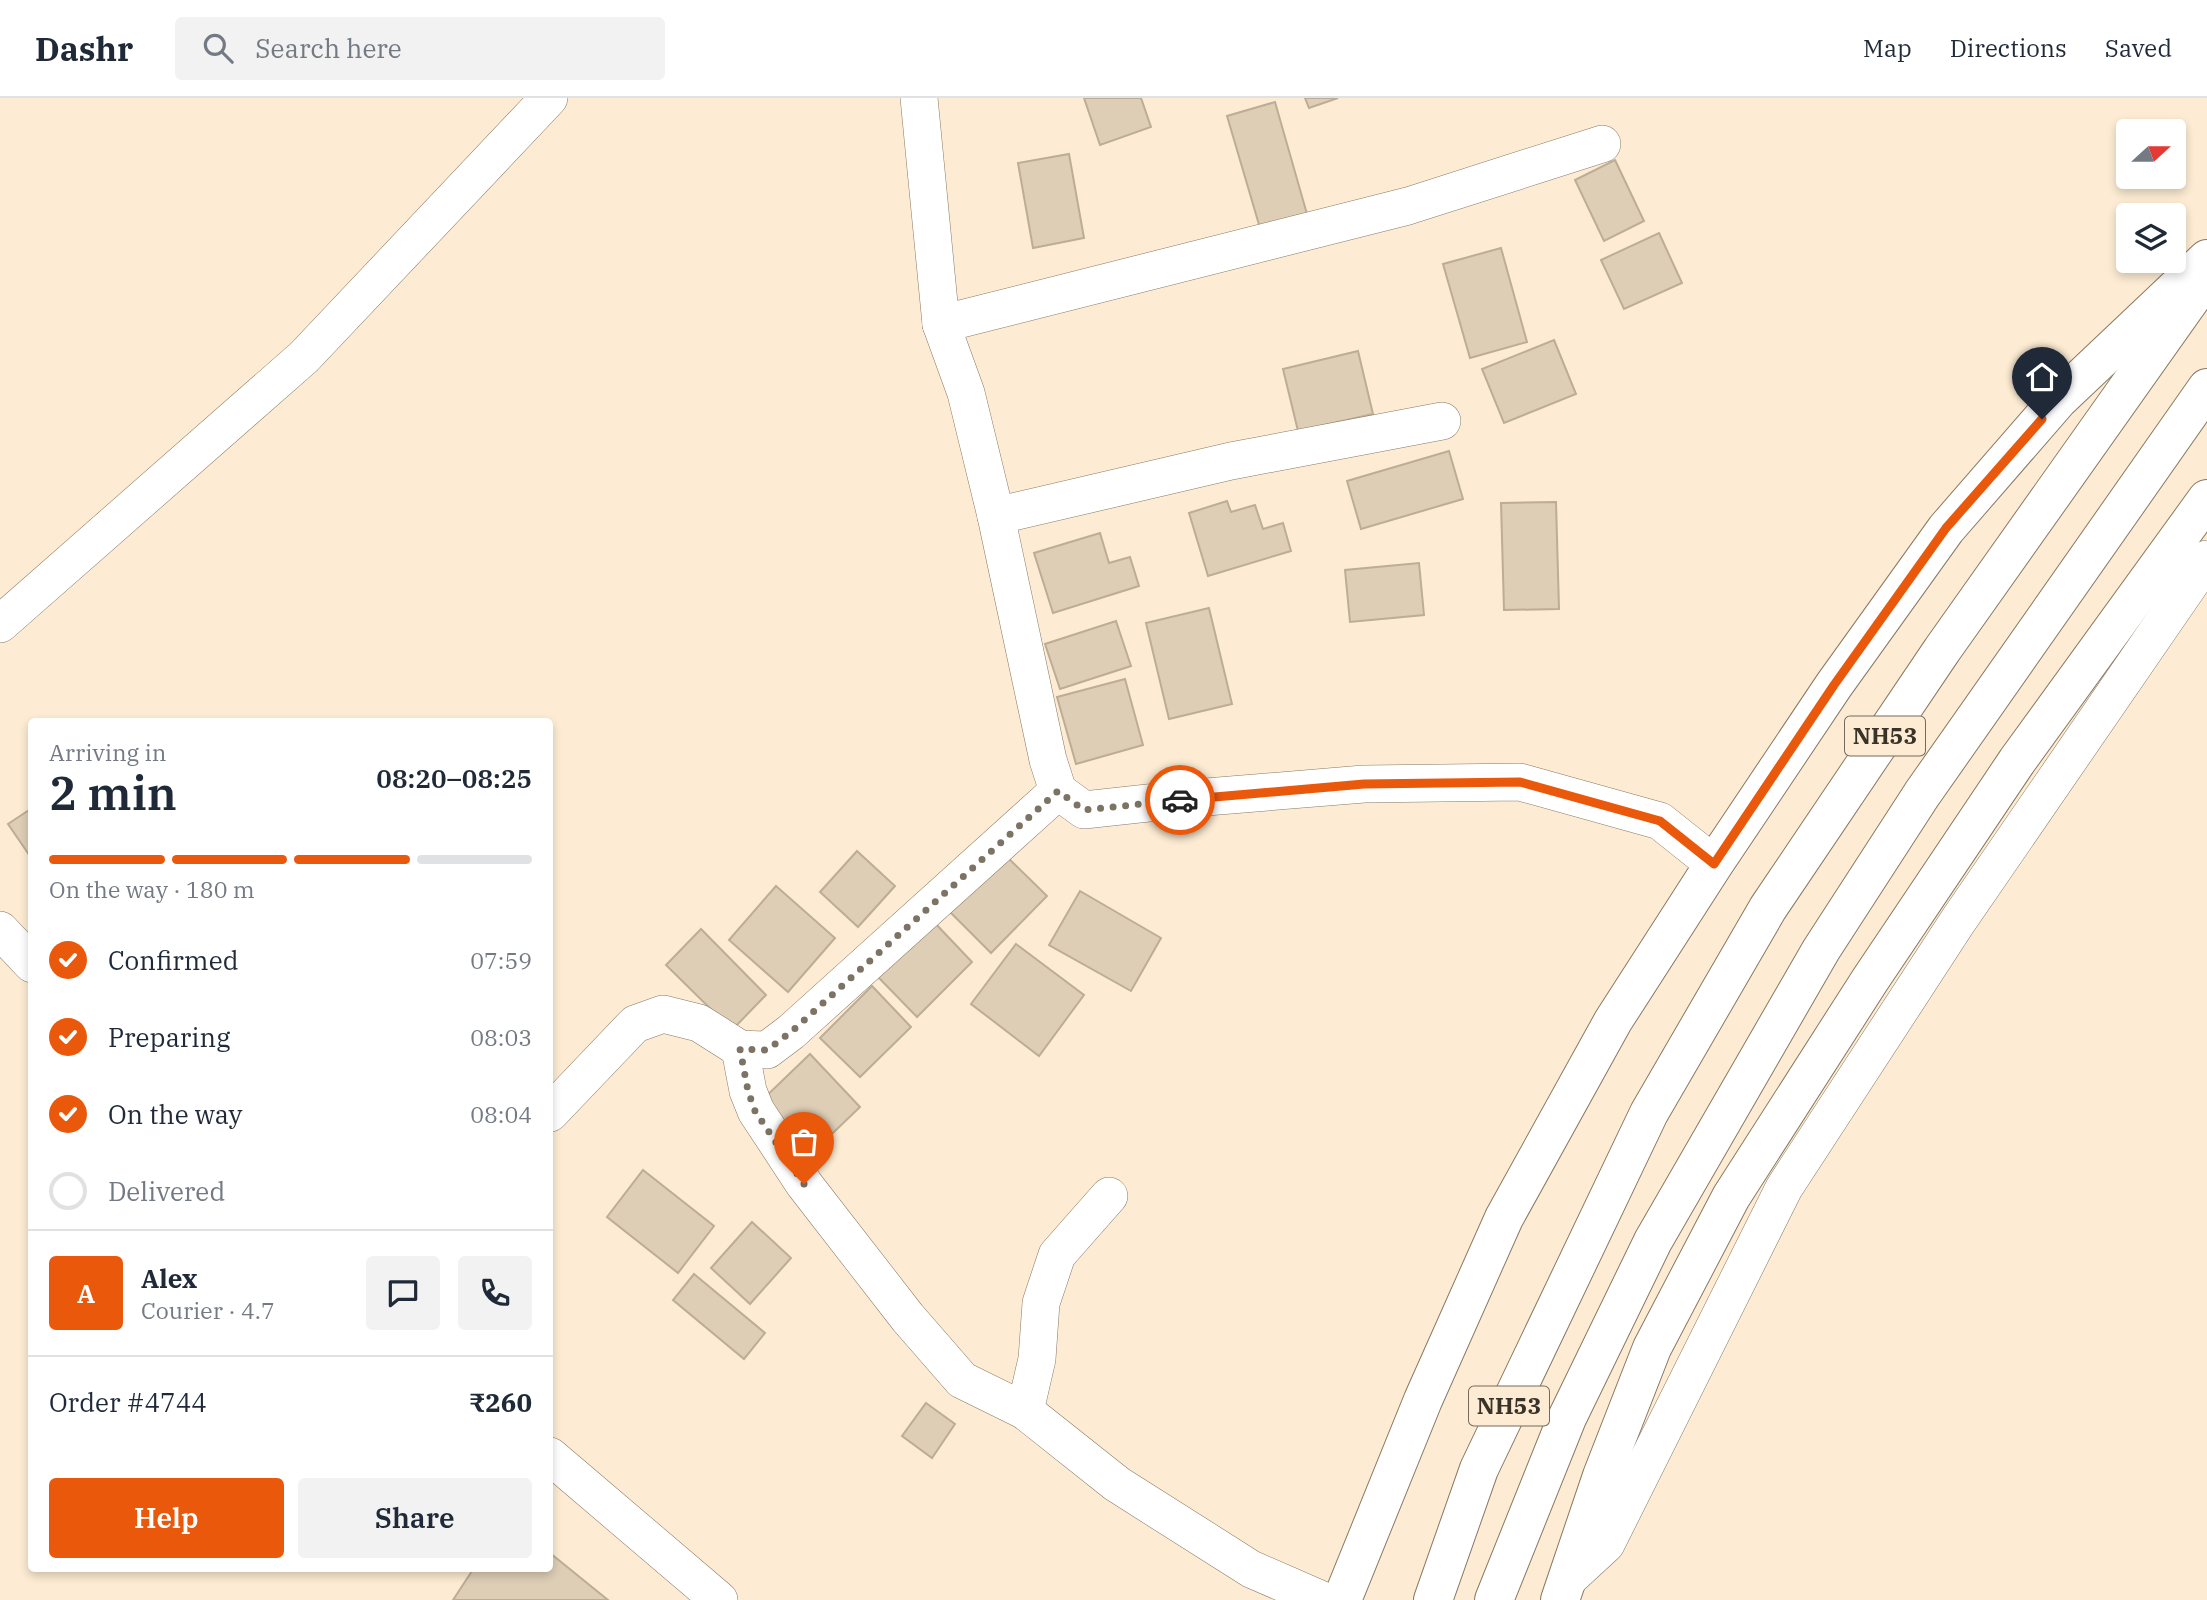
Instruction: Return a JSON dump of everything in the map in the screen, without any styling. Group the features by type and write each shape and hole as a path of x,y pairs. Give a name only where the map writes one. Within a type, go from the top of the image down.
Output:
{"main road":[{"path":"1342,1600 1423,1401 1504,1218 1613,1021 1714,864 1834,685 1946,528 2058,400 2207,259"},
{"name":"NH53","path":"1433,1600 1479,1469 1649,1113 1769,908 1942,650 2207,276"},
{"name":"NH53","path":"1494,1600 1566,1418 1653,1241 1821,950 1922,794 2207,388"},
{"path":"1563,1590 1602,1476 1652,1348 1731,1197 1870,980 2017,761 2207,499"}],"street":[{"path":"0,624 304,357 550,98"},
{"path":"919,98 941,324 966,393 996,516 1048,760 1058,791 1084,810 1364,784 1520,782 1660,821 1714,864"},
{"path":"941,324 1408,206 1602,144"},
{"path":"996,516 1231,461 1442,421"},
{"path":"1563,1590 1606,1544 1784,1188 1958,921 2207,559"},
{"path":"553,1110 635,1024 663,1014 699,1023 740,1049 767,1050 791,1032 1058,791"},
{"path":"0,930 28,960"},
{"path":"740,1049 748,1091 755,1111 804,1184 900,1308 962,1380 1025,1411 1117,1484 1251,1569 1322,1600"},
{"path":"1025,1411 1037,1359 1041,1303 1057,1255 1109,1196"},
{"path":"553,1458 719,1600"}],"building":[{"path":"1084,98 1141,98 1151,127 1100,145"},
{"path":"1305,98 1338,98 1309,108"},
{"path":"1275,102 1307,214 1260,228 1227,116"},
{"path":"1069,154 1084,238 1033,248 1018,163"},
{"path":"1615,160 1644,221 1604,241 1575,180"},
{"path":"1659,233 1682,283 1624,309 1601,260"},
{"path":"1501,248 1527,342 1470,358 1443,264"},
{"path":"1554,340 1576,394 1504,423 1482,369"},
{"path":"1358,351 1373,414 1298,431 1283,369"},
{"path":"1449,451 1463,499 1361,529 1347,481"},
{"path":"1227,501 1231,512 1255,505 1263,529 1283,523 1291,551 1208,576 1189,513"},
{"path":"1556,502 1559,609 1504,610 1501,503"},
{"path":"1100,533 1109,563 1130,557 1139,586 1053,613 1034,553"},
{"path":"1419,563 1424,615 1350,622 1345,570"},
{"path":"1209,608 1232,704 1169,719 1146,623"},
{"path":"1116,621 1131,666 1060,689 1045,644"},
{"path":"1125,679 1143,745 1076,764 1057,697"},
{"path":"28,811 28,853 8,824"},
{"path":"857,851 895,886 858,927 820,892"},
{"path":"1001,851 1047,896 991,953 945,907"},
{"path":"776,886 835,938 788,992 729,940"},
{"path":"1080,891 1161,938 1131,991 1049,945"},
{"path":"933,921 972,962 917,1017 878,977"},
{"path":"701,929 766,995 732,1030 666,965"},
{"path":"1016,944 1084,995 1039,1056 971,1004"},
{"path":"872,986 911,1027 860,1077 820,1038"},
{"path":"810,1054 860,1107 811,1154 761,1101"},
{"path":"643,1170 714,1226 678,1273 607,1217"},
{"path":"752,1222 791,1258 750,1304 711,1268"},
{"path":"694,1274 765,1333 744,1359 673,1300"},
{"path":"926,1403 955,1424 932,1458 902,1436"},
{"path":"553,1555 608,1600 453,1600 471,1572 553,1572"}],"way so far":[{"path":"804,1184 755,1111 748,1091 740,1049 767,1050 791,1032 1058,791 1084,810 1180,800"}],"route":[{"path":"1180,800 1364,784 1520,782 1660,821 1714,864 1834,685 1946,528 2042,419"}]}
